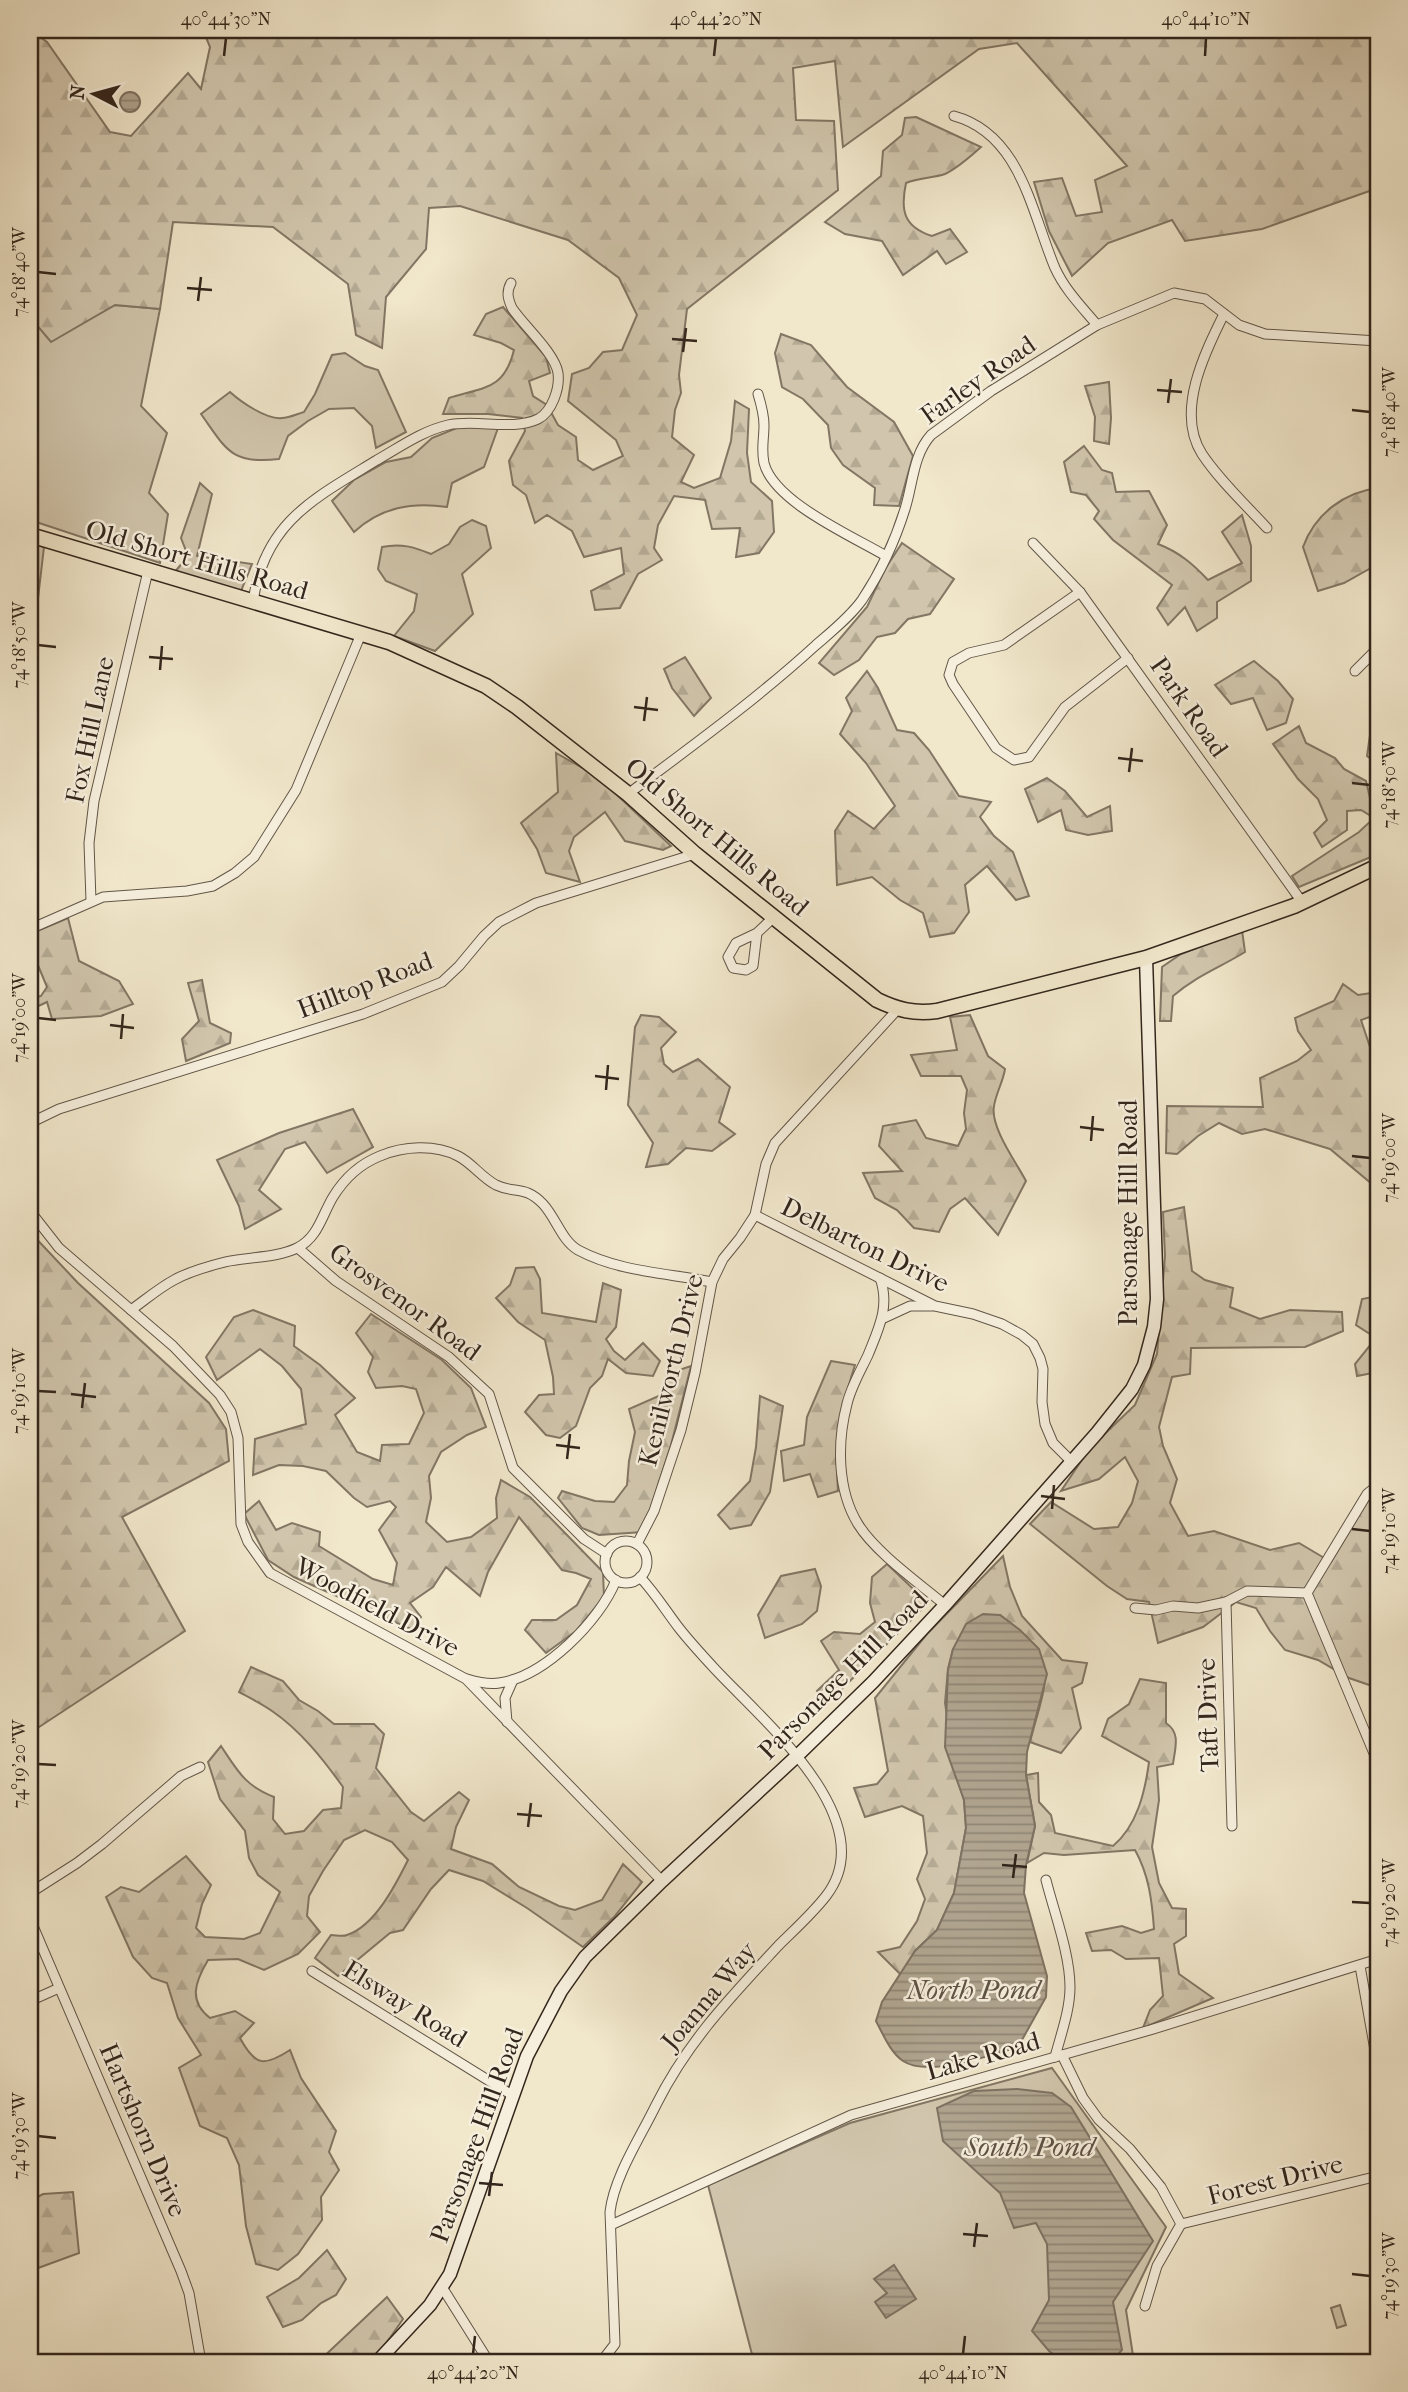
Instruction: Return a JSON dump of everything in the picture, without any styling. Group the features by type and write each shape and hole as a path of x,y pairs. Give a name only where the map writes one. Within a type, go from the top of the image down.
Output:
{"main road":[{"name":"Old Short Hills Road","path":"30,535 361,634 418,653 486,686 628,794 695,854 877,1000 897,1010 919,1014 937,1011 1146,958 1302,902 1378,866"}],"street":[{"path":"954,116 970,120 996,141 1016,169 1032,201 1055,268 1068,291 1097,324"},
{"path":"253,601 259,574 271,545 289,520 322,493 419,435 467,422 530,422 547,413 553,401 558,373 555,364 512,308 508,300 511,283"},
{"name":"Farley Road","path":"628,794 757,696 860,603 886,556 904,512 923,444 931,435 991,391 1097,324 1174,293 1205,299 1239,326 1265,334 1378,341"},
{"path":"1224,314 1202,359 1192,398 1194,435 1201,452 1267,528"},
{"path":"758,394 764,429 761,448 765,467 775,483 793,502 886,556"},
{"name":"Park Road","path":"1033,543 1080,592 1302,902"},
{"name":"Fox Hill Lane","path":"91,901 89,843 94,801 148,571"},
{"path":"1080,592 1004,645 969,653 953,662 949,675 953,684 996,748 1014,760 1029,757 1065,707 1128,658"},
{"path":"30,929 103,897 187,891 213,886 254,857 296,790 361,634"},
{"path":"1355,671 1378,648"},
{"name":"Hilltop Road","path":"30,1123 59,1109 386,1005 442,982 499,922 536,903 695,854"},
{"path":"757,933 774,917"},
{"name":"Parsonage Hill Road","path":"377,2362 430,2305 442,2287 455,2261 527,2056 561,1991 585,1957 873,1682 945,1605 1070,1460 1097,1433 1132,1389 1144,1364 1154,1327 1157,1299 1146,958"},
{"name":"Kenilworth Drive","path":"637,1544 654,1511 681,1430 712,1282 723,1259 755,1215 766,1164 775,1143 897,1010"},
{"path":"131,1310 176,1279 224,1262 298,1248 319,1229 334,1196 354,1172 381,1156 422,1148 457,1155 488,1181 500,1187 524,1190 533,1195 575,1248 597,1259 623,1267 712,1282"},
{"name":"Woodfield Drive","path":"30,1211 59,1248 173,1346 220,1395 231,1412 238,1438 241,1524 253,1550 270,1573 462,1677 662,1881"},
{"name":"Delbarton Drive","path":"755,1215 935,1306 973,1314 1002,1324 1033,1344 1043,1369 1042,1402 1045,1424 1053,1443 1070,1460"},
{"name":"Grosvenor Road","path":"298,1248 336,1281 449,1357 482,1385 489,1394 513,1468 584,1539 607,1554"},
{"path":"880,1278 885,1298 884,1318 847,1404 843,1433 842,1483 858,1525 872,1542 945,1605"},
{"path":"884,1318 910,1306 935,1306"},
{"path":"1307,1593 1367,1494 1378,1485"},
{"path":"620,1542 637,1544 647,1560 646,1568 640,1577 628,1583 616,1580 606,1566 607,1554 612,1546 620,1542"},
{"path":"640,1577 657,1595 679,1628 798,1755"},
{"path":"462,1677 493,1684 513,1680 531,1671 569,1643 601,1608 616,1580"},
{"path":"1135,1608 1198,1608 1226,1602 1247,1591 1307,1593"},
{"path":"1307,1593 1378,1763"},
{"name":"Taft Drive","path":"1226,1602 1232,1826"},
{"path":"508,1724 505,1698 513,1680"},
{"name":"Joanna Way","path":"601,2362 615,2344 612,2196 674,2070 727,2001 825,1896 839,1870 842,1852 830,1805 798,1755"},
{"path":"30,1893 77,1863 181,1776 200,1767"},
{"path":"1046,1880 1064,1948 1070,1986 1059,2056 1099,2120 1130,2149 1161,2187 1181,2224 1157,2266 1145,2306"},
{"name":"Hartshorn Drive","path":"30,1919 181,2271 189,2293 201,2362"},
{"name":"Lake Road","path":"611,2225 851,2115 1059,2056 1378,1959"},
{"path":"1360,1966 1378,2067"},
{"name":"Elsway Road","path":"312,1971 512,2095"},
{"path":"30,2001 59,1988"},
{"name":"Forest Drive","path":"1181,2224 1378,2176"},
{"path":"442,2287 489,2362"}],"green space":[{"path":"30,30 47,42 110,132 131,136 188,73 201,89 210,47 203,30 1378,30 1378,188 1262,229 1185,241 1172,220 1108,243 1072,276 1049,231 1034,182 1062,178 1076,216 1102,212 1095,180 1127,166 1017,43 979,49 843,147 835,61 793,68 796,120 834,121 838,190 687,309 679,375 681,393 675,410 672,437 694,455 681,482 694,488 720,478 731,441 735,401 749,409 747,453 751,482 772,501 774,532 759,553 736,557 740,528 712,529 705,500 674,496 658,525 654,548 662,560 638,574 620,608 595,610 591,591 624,574 621,548 584,557 572,531 547,515 535,523 526,495 513,485 509,461 525,431 522,418 488,414 443,414 449,398 491,385 505,373 514,350 474,335 486,314 503,307 546,357 550,373 529,381 533,396 547,405 558,425 576,437 578,460 593,470 623,456 616,440 568,401 572,374 589,368 603,352 622,350 637,315 619,278 568,240 460,206 429,208 426,249 386,297 382,348 356,335 348,284 273,227 173,222 160,309 115,305 51,342 30,317"},
{"path":"916,117 981,147 945,174 906,183 904,210 910,223 932,236 950,229 967,252 946,264 937,251 903,275 882,241 845,234 825,222 881,176 883,151 902,135 905,118"},
{"path":"115,305 160,309 141,406 167,433 149,493 168,514 160,563 30,520 30,317 51,341"},
{"path":"781,334 811,345 847,387 894,422 913,456 899,506 874,505 875,488 843,465 831,448 828,425 803,399 782,387 775,353"},
{"path":"345,353 365,366 378,370 406,432 376,448 372,426 354,408 329,409 288,436 279,459 250,459 231,452 201,414 230,392 247,405 276,418 304,412 332,355"},
{"path":"1109,382 1109,444 1094,441 1095,417 1085,386"},
{"path":"464,425 498,428 484,467 452,483 447,507 421,505 397,508 375,517 354,532 332,501 354,480 386,462 411,457 432,438"},
{"path":"1084,446 1102,470 1112,473 1116,492 1149,491 1167,525 1158,544 1185,559 1208,580 1242,563 1222,532 1242,515 1251,546 1251,581 1217,602 1217,618 1197,631 1185,607 1168,625 1157,608 1172,585 1113,540 1094,519 1099,511 1086,495 1071,492 1064,462"},
{"path":"200,483 212,494 197,556 252,564 241,591 174,573 188,556 181,538"},
{"path":"1378,488 1378,564 1344,583 1318,591 1303,547 1308,535 1323,515 1342,500"},
{"path":"472,520 486,526 491,548 462,574 473,614 435,651 394,636 414,611 417,594 386,581 378,569 382,547 407,546 431,554 449,544 460,527"},
{"path":"30,542 44,547 35,624 30,631"},
{"path":"902,543 954,579 930,614 908,619 895,633 877,637 859,660 834,675 819,663 867,607 885,569"},
{"path":"685,657 711,698 694,716 672,688 664,669"},
{"path":"1254,661 1278,681 1293,699 1286,723 1267,730 1253,698 1231,704 1215,685"},
{"path":"867,671 878,688 897,730 914,733 929,750 959,796 991,802 980,817 994,836 1013,852 1029,896 1016,900 987,866 965,885 969,912 954,933 930,937 923,913 900,900 872,877 837,885 835,831 848,811 874,829 895,806 866,763 840,734 852,711 846,698"},
{"path":"1378,716 1378,764 1367,756 1371,728"},
{"path":"1299,726 1306,743 1335,758 1344,769 1366,781 1370,798 1378,803 1378,854 1299,887 1292,876 1359,832 1374,818 1361,810 1347,811 1347,830 1322,847 1314,833 1327,820 1318,799 1298,779 1273,744"},
{"path":"556,753 597,776 671,846 663,850 625,841 605,812 574,837 569,851 580,882 546,873 537,849 521,823 558,792"},
{"path":"1047,778 1065,791 1087,817 1110,806 1112,831 1088,835 1066,830 1061,810 1038,822 1025,789"},
{"path":"68,918 79,961 119,981 133,1004 101,1016 52,1019 47,1002 30,1010 30,999 41,996 47,987 30,946 30,934"},
{"path":"1242,930 1245,952 1173,996 1171,1021 1160,1021 1162,967 1181,954"},
{"path":"202,980 210,1023 231,1033 230,1043 186,1061 182,1039 199,1021 188,983"},
{"path":"1343,984 1358,995 1378,992 1378,1014 1361,1020 1378,1071 1378,1119 1371,1124 1378,1147 1378,1189 1330,1149 1265,1129 1242,1134 1219,1123 1177,1154 1166,1153 1167,1106 1263,1107 1260,1078 1297,1061 1311,1050 1298,1031 1295,1018 1334,1001"},
{"path":"641,1015 659,1017 676,1032 661,1048 664,1064 673,1072 698,1059 730,1087 719,1122 735,1134 712,1151 686,1148 668,1164 646,1167 653,1143 628,1105 635,1027"},
{"path":"970,1015 988,1056 1005,1069 995,1101 994,1114 1000,1134 1026,1181 998,1235 965,1198 950,1209 939,1232 914,1228 897,1210 875,1198 863,1173 902,1171 879,1146 883,1126 916,1120 926,1138 958,1146 966,1129 964,1113 967,1090 961,1076 921,1076 911,1055 957,1050 950,1017"},
{"path":"353,1109 373,1147 327,1173 305,1142 285,1149 259,1190 281,1209 245,1229 239,1206 217,1160 279,1133"},
{"path":"1184,1207 1192,1271 1205,1280 1233,1288 1230,1307 1260,1319 1290,1310 1342,1312 1343,1331 1305,1347 1191,1348 1190,1374 1172,1377 1159,1427 1163,1446 1177,1479 1170,1503 1188,1536 1214,1531 1270,1550 1299,1543 1331,1562 1367,1502 1378,1495 1378,1688 1349,1678 1318,1660 1285,1650 1256,1608 1236,1602 1203,1627 1158,1643 1149,1602 1127,1599 1107,1586 1030,1524 1051,1502 1094,1529 1118,1527 1132,1503 1138,1481 1125,1457 1099,1479 1061,1491 1090,1448 1135,1405 1157,1354 1165,1256 1163,1212"},
{"path":"30,1232 78,1283 209,1403 226,1429 229,1461 122,1517 185,1631 30,1733"},
{"path":"534,1267 540,1279 542,1313 596,1322 603,1283 621,1290 616,1327 606,1339 614,1351 625,1360 643,1343 660,1361 653,1376 626,1373 608,1359 602,1376 590,1388 576,1426 560,1438 546,1435 525,1412 539,1395 554,1394 545,1340 518,1322 496,1298 510,1285 516,1268"},
{"path":"1378,1296 1378,1372 1357,1376 1355,1364 1376,1338 1356,1325 1362,1299"},
{"path":"253,1310 295,1326 294,1346 320,1365 355,1398 335,1415 357,1452 380,1461 382,1445 409,1444 424,1413 416,1389 402,1386 376,1388 368,1372 373,1357 356,1333 371,1314 442,1360 471,1388 486,1427 467,1435 441,1452 429,1476 431,1498 426,1522 447,1542 471,1537 497,1518 496,1498 501,1480 530,1497 603,1572 604,1597 576,1631 546,1653 525,1630 532,1620 556,1620 577,1605 591,1579 562,1570 519,1517 488,1572 480,1596 446,1567 433,1587 410,1603 421,1617 413,1630 294,1577 268,1560 244,1514 259,1501 276,1530 292,1523 320,1532 319,1546 373,1579 393,1585 397,1563 379,1530 396,1507 390,1501 367,1507 326,1471 279,1465 253,1475 255,1439 306,1424 301,1389 282,1366 260,1349 217,1380 206,1357 234,1317"},
{"path":"831,1361 855,1365 839,1427 838,1491 818,1497 810,1474 784,1481 781,1451 804,1445 807,1417"},
{"path":"691,1366 671,1445 643,1532 599,1535 582,1528 558,1498 562,1491 595,1501 614,1502 627,1485 635,1432 629,1409 661,1395 667,1374"},
{"path":"760,1396 783,1406 770,1492 751,1525 730,1529 718,1515 750,1481"},
{"path":"1003,1556 1010,1587 1022,1616 1062,1660 1087,1663 1082,1683 1072,1688 1081,1728 1061,1753 1030,1742 1045,1684 1045,1670 1033,1645 1000,1615 953,1649 945,1703 956,1774 964,1800 966,1828 954,1893 937,1930 915,1951 901,1975 878,1952 900,1947 917,1921 925,1899 917,1879 927,1853 923,1816 902,1806 865,1817 854,1788 877,1784 888,1771 875,1698 927,1634"},
{"path":"887,1564 928,1603 826,1705 817,1691 839,1670 821,1641 834,1632 860,1634 875,1622 870,1603 872,1577"},
{"path":"815,1569 821,1586 817,1611 802,1624 765,1638 758,1615 781,1576"},
{"path":"251,1667 283,1681 299,1700 334,1724 374,1724 384,1734 376,1768 411,1812 424,1821 459,1792 469,1800 456,1827 451,1849 492,1864 519,1887 559,1906 575,1910 602,1900 623,1864 642,1882 614,1917 583,1947 483,1881 449,1870 431,1889 403,1930 390,1933 338,1976 315,1958 331,1935 345,1936 367,1923 391,1892 408,1860 392,1842 365,1830 344,1840 309,1896 307,1916 320,1932 298,1954 264,1970 238,1959 208,1960 196,1991 196,1998 203,2012 210,2018 235,2011 254,2023 240,2038 256,2059 267,2061 290,2050 301,2078 336,2131 329,2152 339,2170 321,2197 322,2220 298,2254 278,2270 256,2264 246,2226 239,2165 227,2138 200,2126 179,2068 201,2055 178,2018 167,1983 152,1978 133,1957 106,1897 121,1887 139,1892 186,1856 211,1885 202,1904 196,1928 205,1937 244,1939 260,1933 280,1892 258,1875 249,1858 245,1831 220,1799 208,1762 221,1746 237,1770 249,1782 274,1797 273,1819 285,1834 304,1831 323,1810 341,1808 343,1787 310,1746 282,1719 239,1692"},
{"path":"1140,1679 1166,1683 1166,1723 1175,1736 1173,1764 1157,1767 1159,1800 1152,1847 1159,1883 1172,1908 1186,1909 1186,1936 1174,1944 1179,1974 1213,1998 1143,2028 1150,2010 1163,1996 1159,1958 1126,1959 1111,1950 1092,1951 1086,1933 1122,1926 1141,1933 1154,1929 1149,1888 1140,1859 1135,1850 1064,1855 1044,1853 1027,1863 1035,1826 1026,1775 1038,1773 1039,1802 1051,1815 1055,1833 1113,1846 1134,1819 1149,1762 1102,1736 1108,1719 1129,1704"},
{"path":"1052,2068 1166,2227 1126,2310 1134,2362 754,2362 708,2185 850,2123"},
{"path":"73,2192 79,2253 30,2271 30,2201 43,2194"},
{"path":"327,2250 346,2279 336,2295 321,2303 302,2320 283,2327 267,2297 299,2278"},
{"path":"387,2297 403,2319 377,2353 361,2361 318,2362"},
{"path":"1340,2305 1346,2325 1337,2328 1331,2308"}],"water":[{"path":"130,92 137,95 140,102 137,109 130,112 123,109 120,102 123,95"},
{"name":"North Pond","path":"983,1614 1000,1615 1020,1630 1039,1649 1047,1674 1027,1752 1026,1775 1035,1826 1026,1865 1024,1893 1047,1976 1046,1997 1018,2047 960,2063 914,2066 894,2053 876,2021 882,2002 915,1951 937,1930 954,1893 966,1828 964,1800 945,1747 948,1670 953,1649 966,1624"},
{"name":"South Pond","path":"1017,2089 1052,2093 1071,2107 1153,2241 1113,2302 1122,2350 1112,2361 1064,2362 1049,2351 1032,2331 1049,2300 1047,2244 1036,2223 1014,2228 1000,2193 943,2141 937,2108 974,2091"},
{"path":"894,2265 916,2299 886,2318 875,2302 887,2293 874,2279"}]}
